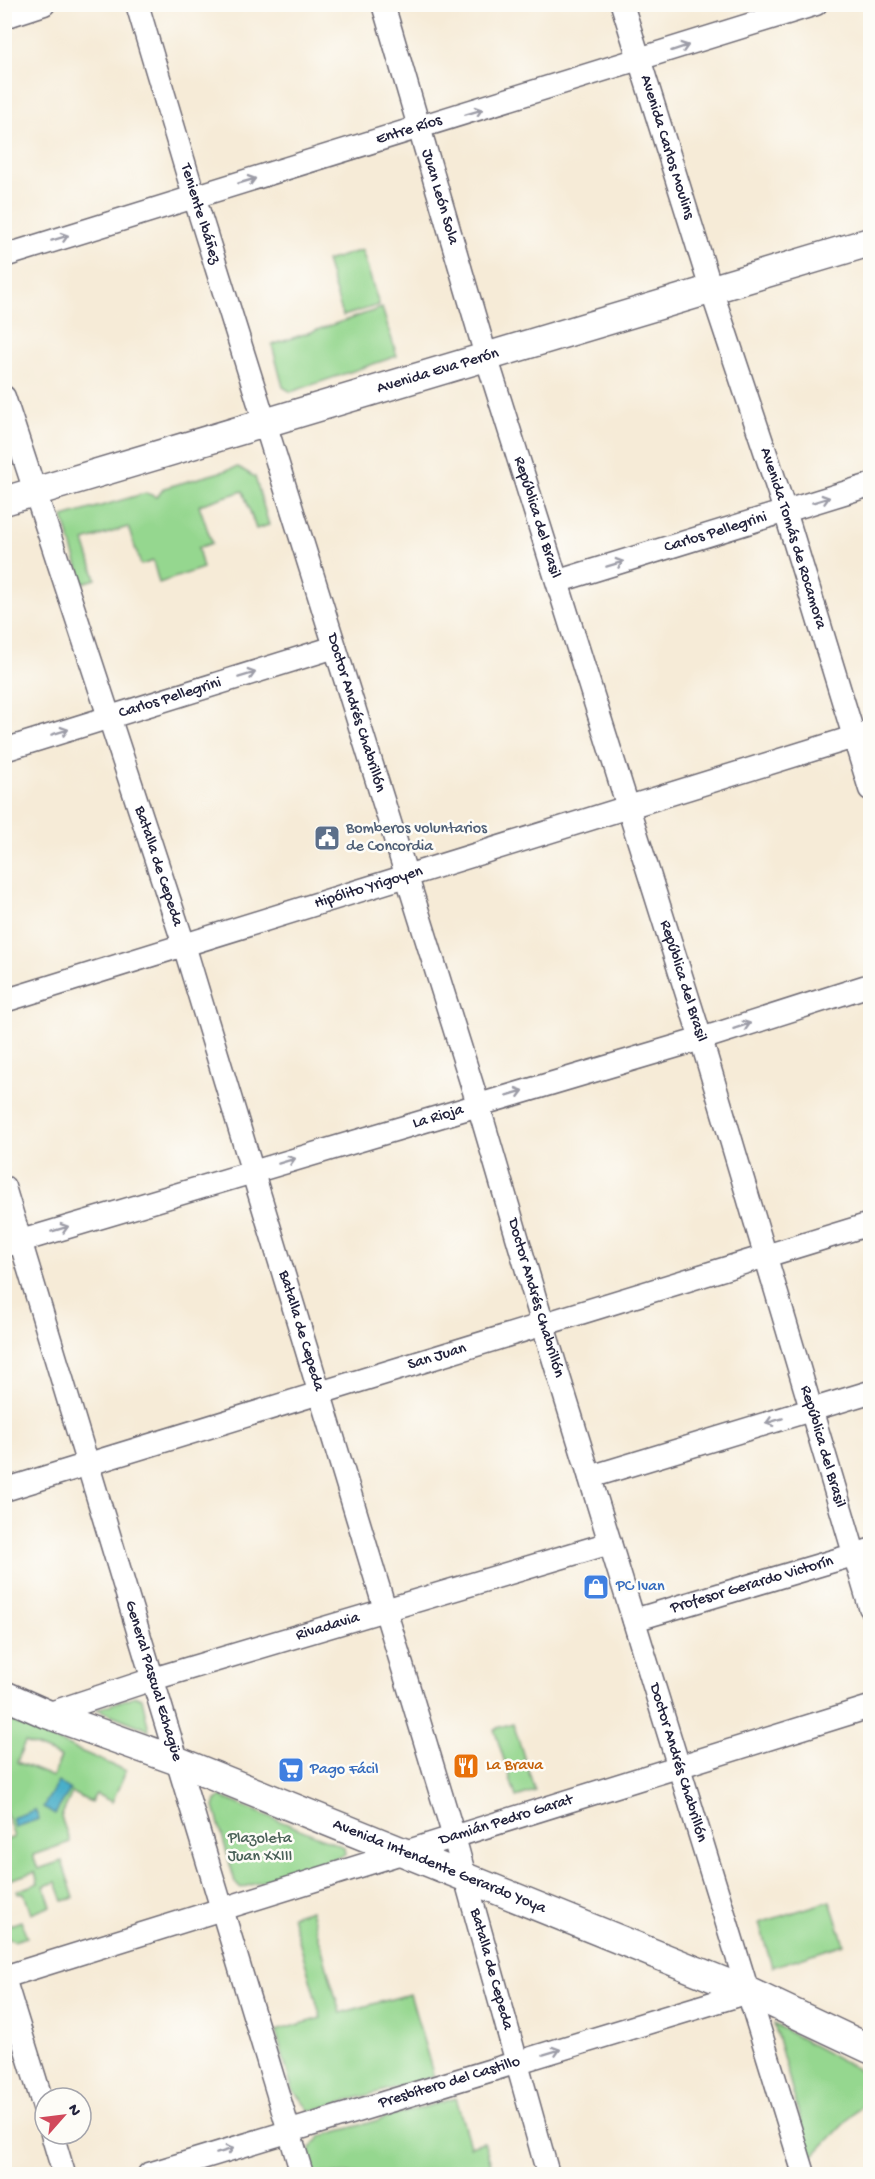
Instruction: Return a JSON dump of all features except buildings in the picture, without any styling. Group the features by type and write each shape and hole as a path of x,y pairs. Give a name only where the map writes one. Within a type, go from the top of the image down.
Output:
{"main road":[{"name":"Avenida Eva Perón","path":"4,501 870,242"},
{"name":"Avenida Intendente Gerardo Yoya","path":"4,1695 46,1713 178,1761 749,1992 870,2049"}],"street":[{"path":"4,17 44,4"},
{"name":"Teniente Ibáñez","path":"137,4 194,196 267,422"},
{"name":"Juan León Sola","path":"383,4 486,356"},
{"name":"Avenida Carlos Moulins","path":"622,4 711,289"},
{"name":"Entre Ríos","path":"4,256 640,61 816,4"},
{"name":"Avenida Tomás de Rocamora","path":"711,289 862,735 870,789"},
{"name":"República del Brasil","path":"486,356 559,581 701,1039 811,1410 863,1552 870,1607"},
{"name":"Batalla de Cepeda","path":"4,397 184,945 454,1837 548,2175"},
{"name":"Doctor Andrés Chabrillón","path":"267,422 478,1104 543,1325 804,2175"},
{"name":"Carlos Pellegrini","path":"559,581 870,485"},
{"name":"Carlos Pellegrini","path":"4,750 335,647"},
{"name":"Hipólito Yrigoyen","path":"4,1001 862,735"},
{"name":"La Rioja","path":"13,1243 701,1039 870,985"},
{"name":"General Pascual Echagüe","path":"4,1187 13,1243 88,1465 302,2175"},
{"name":"San Juan","path":"4,1490 870,1224"},
{"path":"590,1477 870,1392"},
{"name":"Rivadavia","path":"46,1713 610,1543"},
{"name":"Profesor Gerardo Victorín","path":"634,1620 863,1552"},
{"name":"Damián Pedro Garat","path":"4,1978 870,1707"},
{"path":"4,1978 37,2086"},
{"name":"Presbítero del Castillo","path":"149,2175 749,1992"},
{"path":"56,2146 64,2175"}],"green space":[{"path":"362,250 379,305 343,316 326,261"},
{"path":"382,308 397,356 291,392 283,387 272,345"},
{"path":"238,467 255,477 269,525 256,529 243,491 199,505 212,543 198,548 203,568 159,583 153,561 141,565 128,527 84,541 96,579 83,583 63,517 146,493 157,497 164,488"},
{"path":"136,1696 142,1698 149,1730 97,1709"},
{"path":"5,1718 126,1771 112,1802 96,1794 91,1802 72,1793 61,1817 70,1842 33,1855 38,1869 62,1861 74,1898 63,1901 56,1882 44,1886 51,1906 31,1914 24,1893 18,1894 17,1891 38,1883 35,1872 8,1880 5,1869 4,1841 14,1837 5,1810 5,1787 8,1785 4,1776","holes":["25,1742 61,1757 53,1777 17,1762"]},
{"path":"513,1723 535,1791 516,1797 494,1729"},
{"name":"Plazoleta Juan XXIII","path":"221,1797 344,1847 345,1855 241,1888 235,1882 214,1807 216,1800"},
{"path":"830,1901 844,1944 772,1967 759,1923"},
{"path":"311,1910 340,2013 410,1994 434,2077 310,2111 292,2089 276,2031 321,2018 292,1916"},
{"path":"21,1921 27,1937 14,1941 7,1938 5,1927"},
{"path":"774,2024 870,2076 870,2097 811,2158"},
{"path":"456,2098 470,2146 484,2142 494,2174 313,2174 310,2148 322,2136"}],"water":[{"path":"58,1782 70,1790 55,1814 43,1807"},
{"path":"35,1810 39,1819 15,1827 12,1818"}],"place":[{"name":"Bomberos voluntarios de Concordia","path":"327,838"},
{"name":"PC Ivan","path":"596,1587"},
{"name":"La Brava","path":"466,1766"},
{"name":"Pago Fácil","path":"291,1770"}]}
